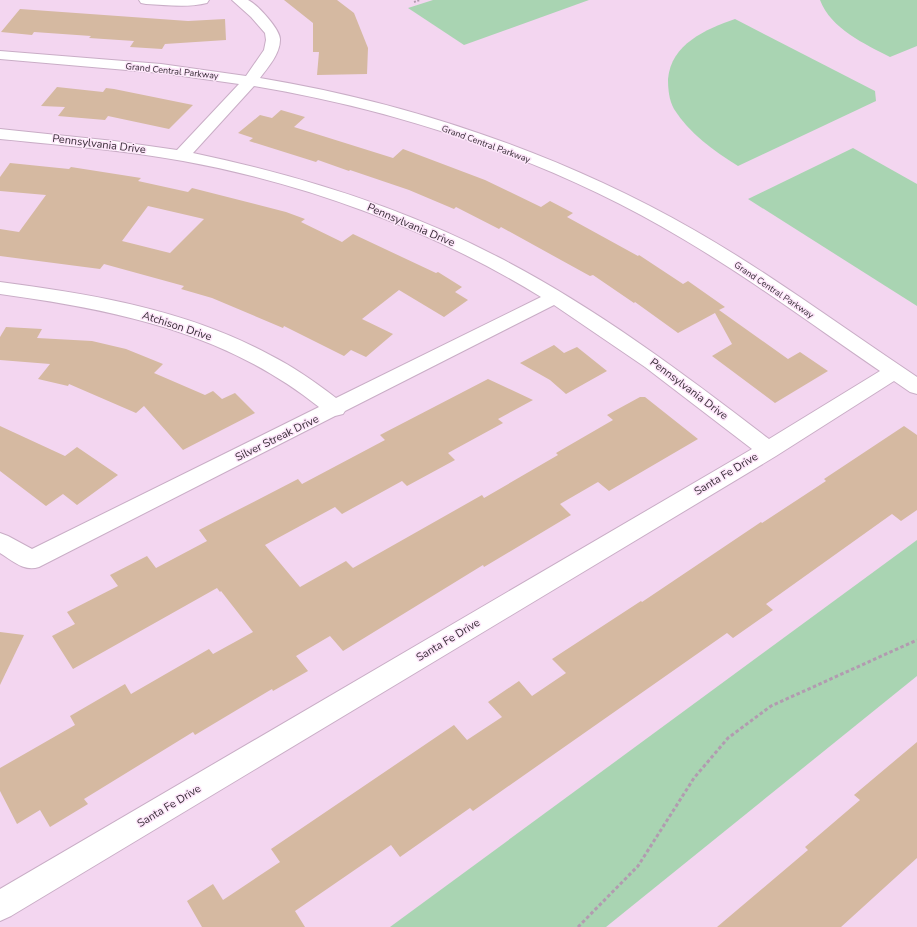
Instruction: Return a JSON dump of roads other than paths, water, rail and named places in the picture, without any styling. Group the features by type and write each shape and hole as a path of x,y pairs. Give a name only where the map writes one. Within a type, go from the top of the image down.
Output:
{"street":[{"path":"146,0 181,2 202,0"},
{"path":"181,156 250,80 267,57 273,40 272,32 266,24 239,0"},
{"name":"Grand Central Parkway","path":"0,55 212,74 250,80 346,101 419,120 515,154 586,182 653,215 711,248 917,387"},
{"name":"Pennsylvania Drive","path":"0,134 90,142 181,156 272,176 353,201 425,229 530,282 593,321 676,379 768,450"},
{"name":"Atchison Drive","path":"0,288 78,299 120,308 167,321 201,333 231,345 293,376 320,394 336,409"},
{"name":"Silver Streak Drive","path":"0,542 31,560 336,409 555,297"},
{"name":"Santa Fe Drive","path":"0,906 768,450 894,372"}]}
